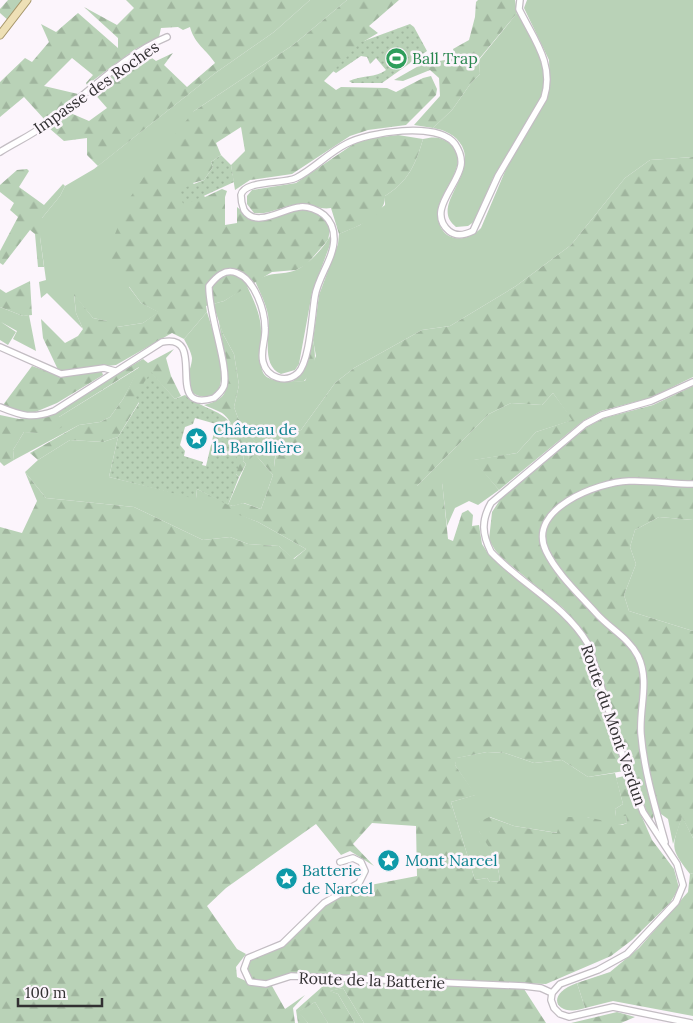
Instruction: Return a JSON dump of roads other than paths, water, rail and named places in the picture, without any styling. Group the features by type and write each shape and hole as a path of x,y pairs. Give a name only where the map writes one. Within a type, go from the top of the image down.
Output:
{"main road":[{"path":"0,35 27,0"}],"street":[{"path":"0,407 17,414 37,417 54,411 162,342 170,340 176,342 184,349 187,359 184,380 188,392 196,398 207,400 220,393 224,386 224,373 209,300 209,286 222,273 232,271 248,282 259,301 265,329 262,361 266,371 274,377 282,379 290,378 299,372 306,353 316,293 334,240 333,226 323,214 301,207 263,218 254,217 245,211 241,197 242,192 250,186 289,181 296,178 354,140 374,134 405,131 436,133 454,143 460,153 461,164 458,174 445,196 441,209 443,223 451,233 461,235 473,231 498,176 544,98 547,88 544,60 520,9 520,0"},
{"name":"Impasse des Roches","path":"0,152 48,124 133,56 152,44 167,38"},
{"path":"0,347 61,374 104,368 115,371"},
{"name":"Route du Mont Verdun","path":"552,993 560,984 598,970 627,954 676,902 682,886 682,877 665,844 656,834 643,812 628,773 588,644 577,626 561,609 491,552 486,542 483,528 484,515 492,503 585,424 602,415 651,401 693,382"},
{"path":"665,844 647,775 641,734 644,670 629,644 603,621 557,568 546,550 543,539 547,520 556,508 605,484 628,481 693,484"},
{"name":"Route de la Batterie","path":"340,862 353,858 361,862 365,871 359,883 324,903 282,944 248,958 244,970 250,982 266,984 291,976 329,977 524,986 541,988 552,993"},
{"path":"552,993 554,1008 560,1014 569,1017 613,1007 691,1023"}],"place":[{"name":"Ball Trap","path":"396,58"},
{"name":"Château de la Barollière","path":"197,438"},
{"name":"Mont Narcel","path":"389,860"},
{"name":"Batterie de Narcel","path":"286,879"}]}
